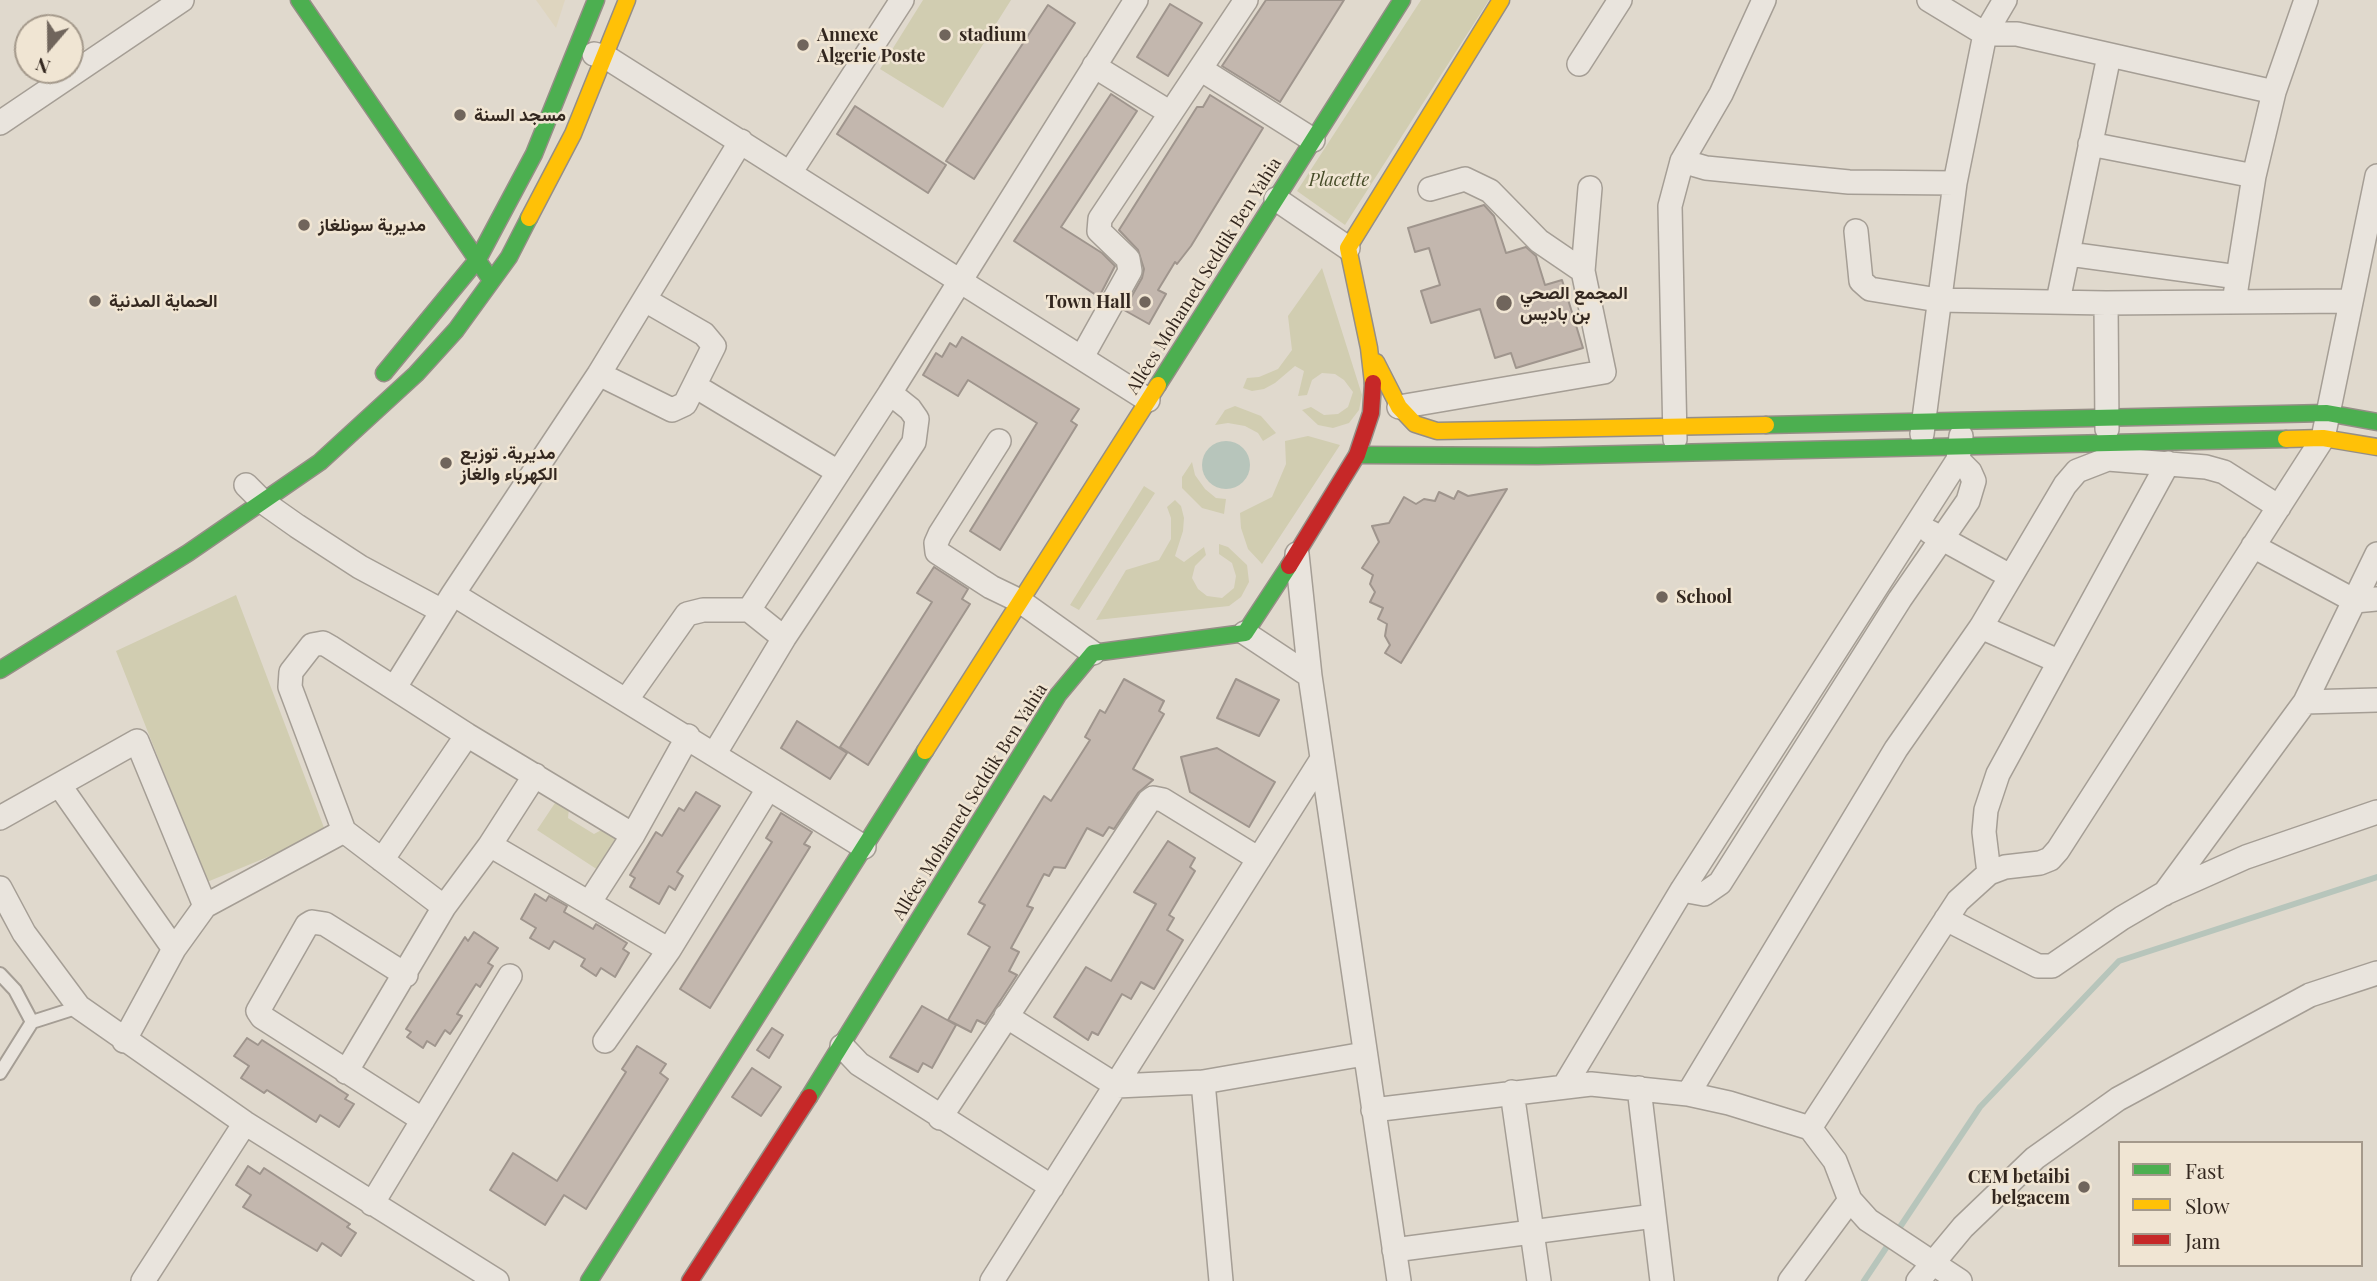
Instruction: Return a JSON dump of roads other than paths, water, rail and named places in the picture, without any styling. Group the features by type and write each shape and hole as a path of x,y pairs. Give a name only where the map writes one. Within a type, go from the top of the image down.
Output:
{"street":[{"path":"0,123 183,0"},
{"path":"299,0 492,282"},
{"path":"0,670 188,553 320,462 478,259 526,173 596,0"},
{"path":"370,401 456,330 509,257 545,192 606,57 627,0"},
{"path":"789,173 902,0"},
{"path":"749,610 890,393 1136,0"},
{"name":"Allées Mohamed Seddik Ben Yahia","path":"589,1281 1402,0"},
{"path":"1245,633 1357,455 1366,433 1374,394 1369,348 1348,248 1501,0"},
{"path":"1579,64 1620,0"},
{"path":"1674,453 1676,425 1670,205 1682,161 1721,94 1765,0"},
{"path":"1929,0 1985,34 2017,34 2274,92"},
{"path":"2234,302 2254,176 2274,92 2306,0"},
{"path":"1082,357 1130,271 1128,259 1099,231 1100,219 1169,112 1202,70 1238,3"},
{"path":"1920,447 1955,183 1985,34 1994,4"},
{"path":"1994,4 2017,34"},
{"path":"577,49 606,57 1148,400"},
{"path":"2058,302 2109,56"},
{"path":"1094,66 1169,112"},
{"path":"1202,70 1313,141"},
{"path":"394,687 599,374 741,141"},
{"path":"2090,145 2254,176"},
{"path":"1682,161 1706,168 1849,182 1955,183"},
{"path":"1810,1129 1958,901 1989,873 2005,867 2040,863 2050,859 2058,850 2323,438 2349,301 2369,246 2377,176"},
{"path":"1430,189 1465,179 1490,191 1539,241 1583,271"},
{"path":"1399,407 1604,372 1583,271 1590,188"},
{"path":"1276,199 1348,248"},
{"path":"1856,232 1861,281 1870,289 1938,300 2106,303 2349,301"},
{"path":"2069,254 2238,277"},
{"path":"599,374 672,411 685,404 714,351 712,341 645,300"},
{"path":"2106,303 2106,443"},
{"path":"1369,348 1399,407 1415,424 1437,431 1676,425 1859,425 1924,419 2327,413 2377,422"},
{"path":"695,386 838,472"},
{"path":"715,753 784,638 914,442 917,419 910,409 890,393"},
{"path":"1565,1086 1682,890 1918,524 1959,453 1963,419"},
{"path":"1801,450 1804,425"},
{"path":"1357,455 1674,453 1920,447 1959,453 2106,443 2323,438 2377,447"},
{"path":"999,441 940,534 937,552 981,581 1020,601 1093,653 1245,633 1310,676"},
{"path":"1682,890 1704,894 1720,883 1973,489 1970,472 1959,453"},
{"path":"1688,1094 1896,749 1980,626 2065,485 2077,471 2108,459 2168,463 2224,472 2279,507"},
{"path":"1989,873 1984,832 1991,791 2057,661 2168,463"},
{"path":"246,485 263,502 360,566 448,603 627,699 864,847"},
{"path":"1918,524 2010,576"},
{"path":"2253,546 2366,600"},
{"path":"1297,554 1310,676 1399,1281"},
{"path":"2163,894 2305,702 2366,600 2377,554"},
{"path":"627,699 687,614 704,610 749,610 784,638"},
{"path":"1980,626 2057,661"},
{"path":"444,907 344,831 290,687 291,672 312,645 323,643 467,735 633,835"},
{"name":"Allées Mohamed Seddik Ben Yahia","path":"690,1281 842,1046 1058,695 1093,653"},
{"path":"2305,702 2377,700"},
{"path":"382,860 467,735"},
{"path":"589,903 633,835 688,736"},
{"path":"0,818 60,786 133,741 141,744 205,906"},
{"path":"992,1281 1322,759"},
{"path":"346,1072 444,907 535,775"},
{"path":"60,786 174,949"},
{"path":"605,1041 669,950 768,789"},
{"path":"940,1118 1153,798 1163,800 1259,859"},
{"path":"1947,919 2038,966 2052,966 2122,918 2163,894 2246,857 2377,812"},
{"path":"124,1041 174,949 205,906 344,831"},
{"path":"489,845 669,950"},
{"path":"0,888 24,933 79,1007 245,1123 372,1204 466,1273 497,1281"},
{"path":"406,975 325,925 315,922 307,925 258,1011 262,1017 423,1120"},
{"path":"1925,1272 1963,1227 2035,1158 2118,1099 2311,995 2377,973"},
{"path":"372,1204 510,976"},
{"path":"1006,1016 1117,1086 1203,1082 1364,1054"},
{"path":"842,1046 859,1064 1052,1187"},
{"path":"1203,1082 1221,1281 1216,1281"},
{"path":"1373,1110 1565,1086 1639,1088 1688,1094 1729,1103 1810,1129 1835,1161 1850,1200 1868,1220 1903,1243 1925,1272 1960,1281"},
{"path":"1639,1088 1662,1281"},
{"path":"1513,1092 1539,1281"},
{"path":"143,1281 245,1123"},
{"path":"1790,1281 1850,1200"},
{"path":"1394,1250 1654,1216"}],"lane":[{"path":"0,974 15,990 32,1022"},
{"path":"0,1073 32,1022 79,1007"}],"waterway":[{"path":"1896,1233 1980,1107 2119,961 2377,877"},
{"path":"1864,1281 1890,1242"}],"place":[{"name":"stadium","path":"945,35"},
{"name":"Annexe Algerie Poste","path":"803,45"},
{"name":"مسجد السنة","path":"460,115"},
{"name":"مديرية سونلغاز","path":"304,225"},
{"name":"الحماية المدنية","path":"95,301"},
{"name":"Town Hall","path":"1145,302"},
{"name":"المجمع الصحي بن باديس","path":"1504,303"},
{"name":"مديرية. توزيع الكهرباء والغاز","path":"446,463"},
{"name":"School","path":"1662,597"},
{"name":"CEM betaibi belgacem","path":"2084,1187"}],"park label":[{"name":"Placette","path":"1339,180"}]}
